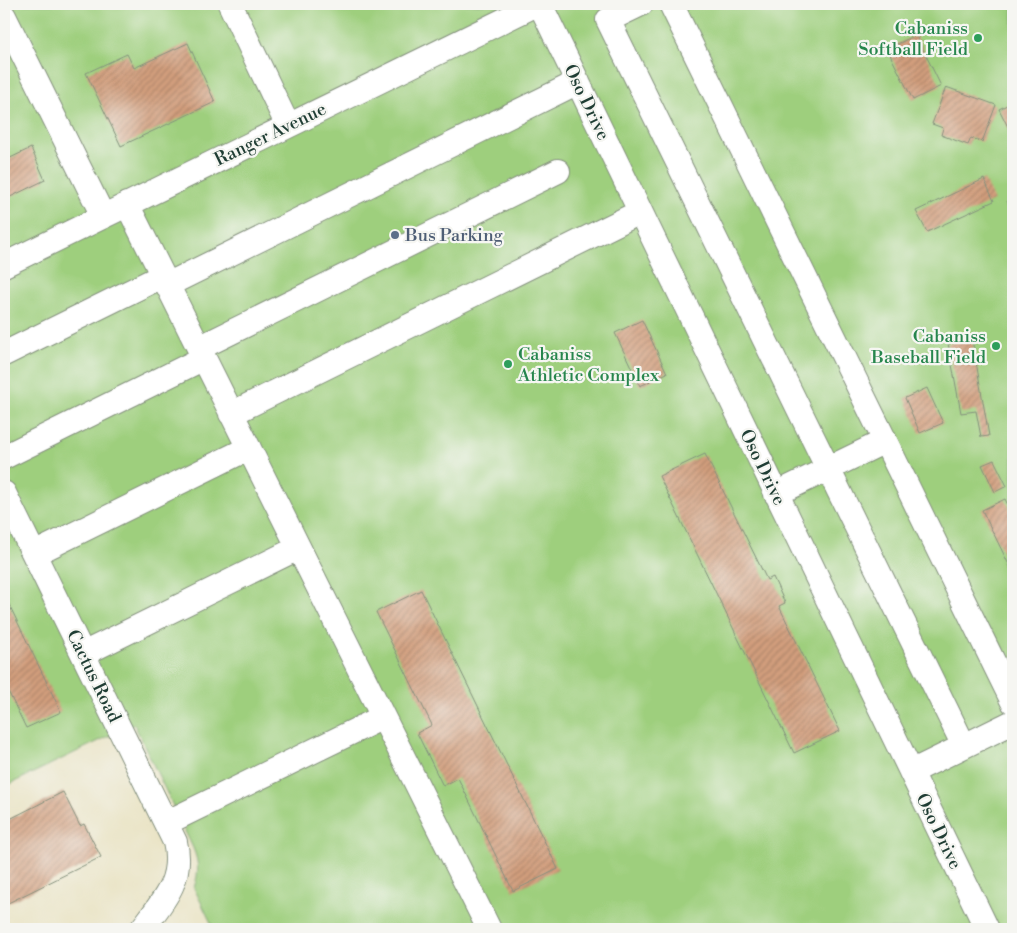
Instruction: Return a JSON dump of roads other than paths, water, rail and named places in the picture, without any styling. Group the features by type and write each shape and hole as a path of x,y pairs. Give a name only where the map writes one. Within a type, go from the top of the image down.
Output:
{"street":[{"path":"230,4 288,126"},
{"name":"Ranger Avenue","path":"4,265 538,4"},
{"name":"Oso Drive","path":"538,4 578,82 987,929"},
{"path":"641,4 608,20 964,746"},
{"path":"671,4 1013,702"},
{"path":"4,16 103,216"},
{"path":"4,354 165,280 578,82"},
{"path":"4,457 201,353 558,171"},
{"path":"127,204 489,929"},
{"path":"231,414 640,212"},
{"path":"776,494 885,441"},
{"path":"34,554 249,448"},
{"name":"Cactus Road","path":"4,493 175,842 178,860 175,879 170,891 142,929"},
{"path":"83,654 298,548"},
{"path":"166,823 383,717"},
{"path":"911,772 1013,722"}],"place":[{"name":"Cabaniss Softball Field","path":"978,38"},
{"name":"Bus Parking","path":"395,235"},
{"name":"Cabaniss Baseball Field","path":"996,346"},
{"name":"Cabaniss Athletic Complex","path":"508,364"}]}
